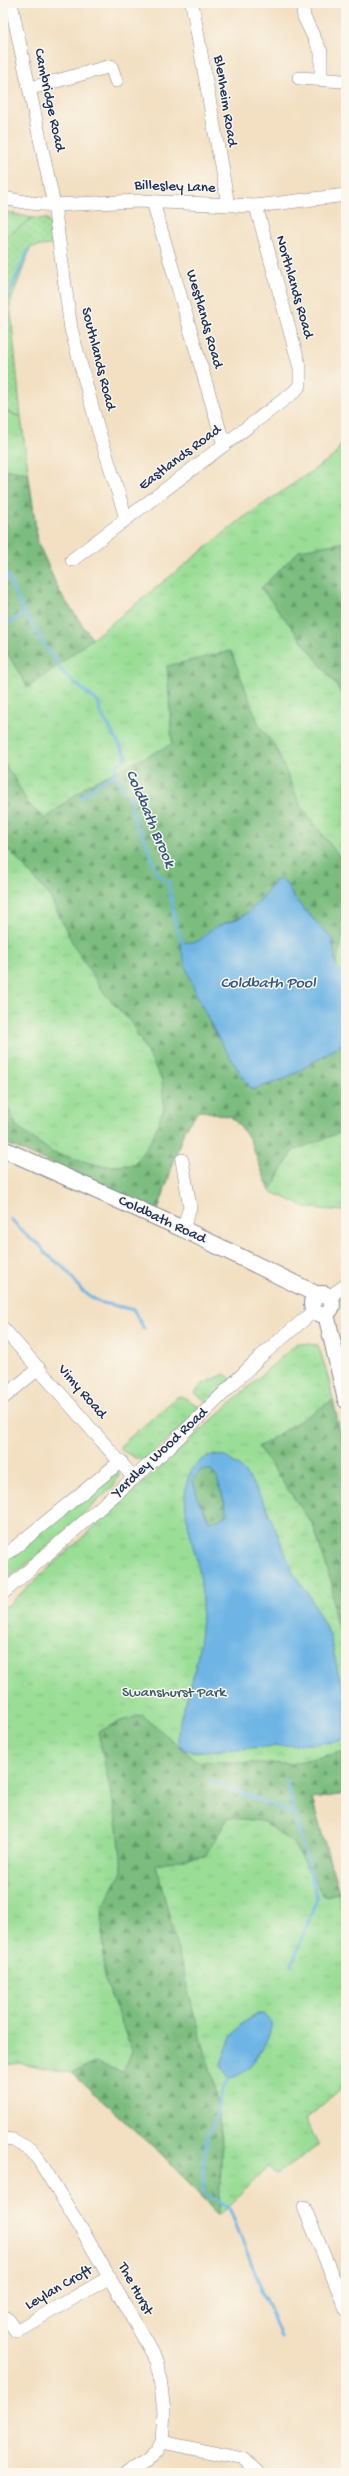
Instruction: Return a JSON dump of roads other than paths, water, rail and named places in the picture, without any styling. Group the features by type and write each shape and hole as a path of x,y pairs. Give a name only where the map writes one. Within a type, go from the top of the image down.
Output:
{"main road":[{"name":"Coldbath Road","path":"3,1149 183,1229 324,1296"},
{"path":"324,1296 312,1301 320,1312 346,1400"}],"street":[{"name":"Cambridge Road","path":"11,3 31,88 54,204"},
{"name":"Blenheim Road","path":"192,3 228,205"},
{"path":"302,3 304,17 320,52 321,79"},
{"path":"31,88 111,66 116,81"},
{"path":"299,78 343,81"},
{"name":"Billesley Lane","path":"3,198 30,203 54,204 153,202 256,206 346,195"},
{"name":"Westlands Road","path":"153,202 224,445"},
{"name":"Southlands Road","path":"54,204 71,329 97,425 126,518"},
{"name":"Northlands Road","path":"256,206 301,376"},
{"name":"Eastlands Road","path":"72,560 294,392 300,384 301,376"},
{"path":"182,1160 190,1207 183,1229"},
{"path":"324,1296 346,1285"},
{"name":"Yardley Wood Road","path":"3,1593 134,1478 261,1356 320,1312"},
{"name":"Vimy Road","path":"3,1328 121,1461 134,1478"},
{"path":"3,1398 39,1368"},
{"name":"Yardley Wood Road","path":"3,1557 121,1461"},
{"name":"The Hurst","path":"3,2139 13,2140 31,2150 58,2189 110,2277 158,2363 164,2411 162,2442"},
{"path":"304,2207 343,2291 346,2309"},
{"name":"Leylan Croft","path":"7,2318 16,2331 110,2277"},
{"path":"127,2473 147,2461 157,2451 162,2442 244,2459 258,2473"}],"water":[{"name":"Coldbath Pool","path":"281,879 286,883 294,898 332,939 336,966 346,975 346,1042 287,1078 252,1090 229,1056 200,1002 192,984 180,945 181,942 198,941 215,927 241,917 251,910 274,881"},
{"path":"212,1455 224,1456 239,1466 250,1479 265,1504 294,1574 309,1595 329,1633 339,1676 346,1693 346,1739 335,1742 194,1752 185,1750 178,1743 180,1719 192,1681 202,1621 202,1596 199,1569 186,1512 185,1494 188,1478 197,1464","holes":["201,1470 211,1470 217,1478 228,1514 218,1520 209,1521 198,1499 193,1480"]},
{"path":"258,2014 264,2014 272,2022 268,2038 251,2065 244,2072 229,2078 221,2064 231,2037 241,2024"}],"waterway":[{"name":"Coldbath Brook","path":"3,307 29,249"},
{"name":"Coldbath Brook","path":"3,565 24,613 63,673 99,703 100,712 127,757 117,766 114,775 129,797 136,826 143,834 157,874 168,882 176,926 183,943"},
{"path":"3,627 24,613"},
{"path":"81,798 96,785 114,775"},
{"path":"11,1219 29,1238 40,1245 45,1253 67,1270 81,1290 99,1302 134,1310 144,1329"},
{"path":"210,1780 296,1815"},
{"path":"286,1780 317,1899 292,1964"},
{"path":"229,2078 221,2093 215,2121 208,2135 203,2161 203,2191 224,2204 230,2210 281,2337"}],"park label":[{"name":"Swanshurst Park","path":"174,1693"}]}
